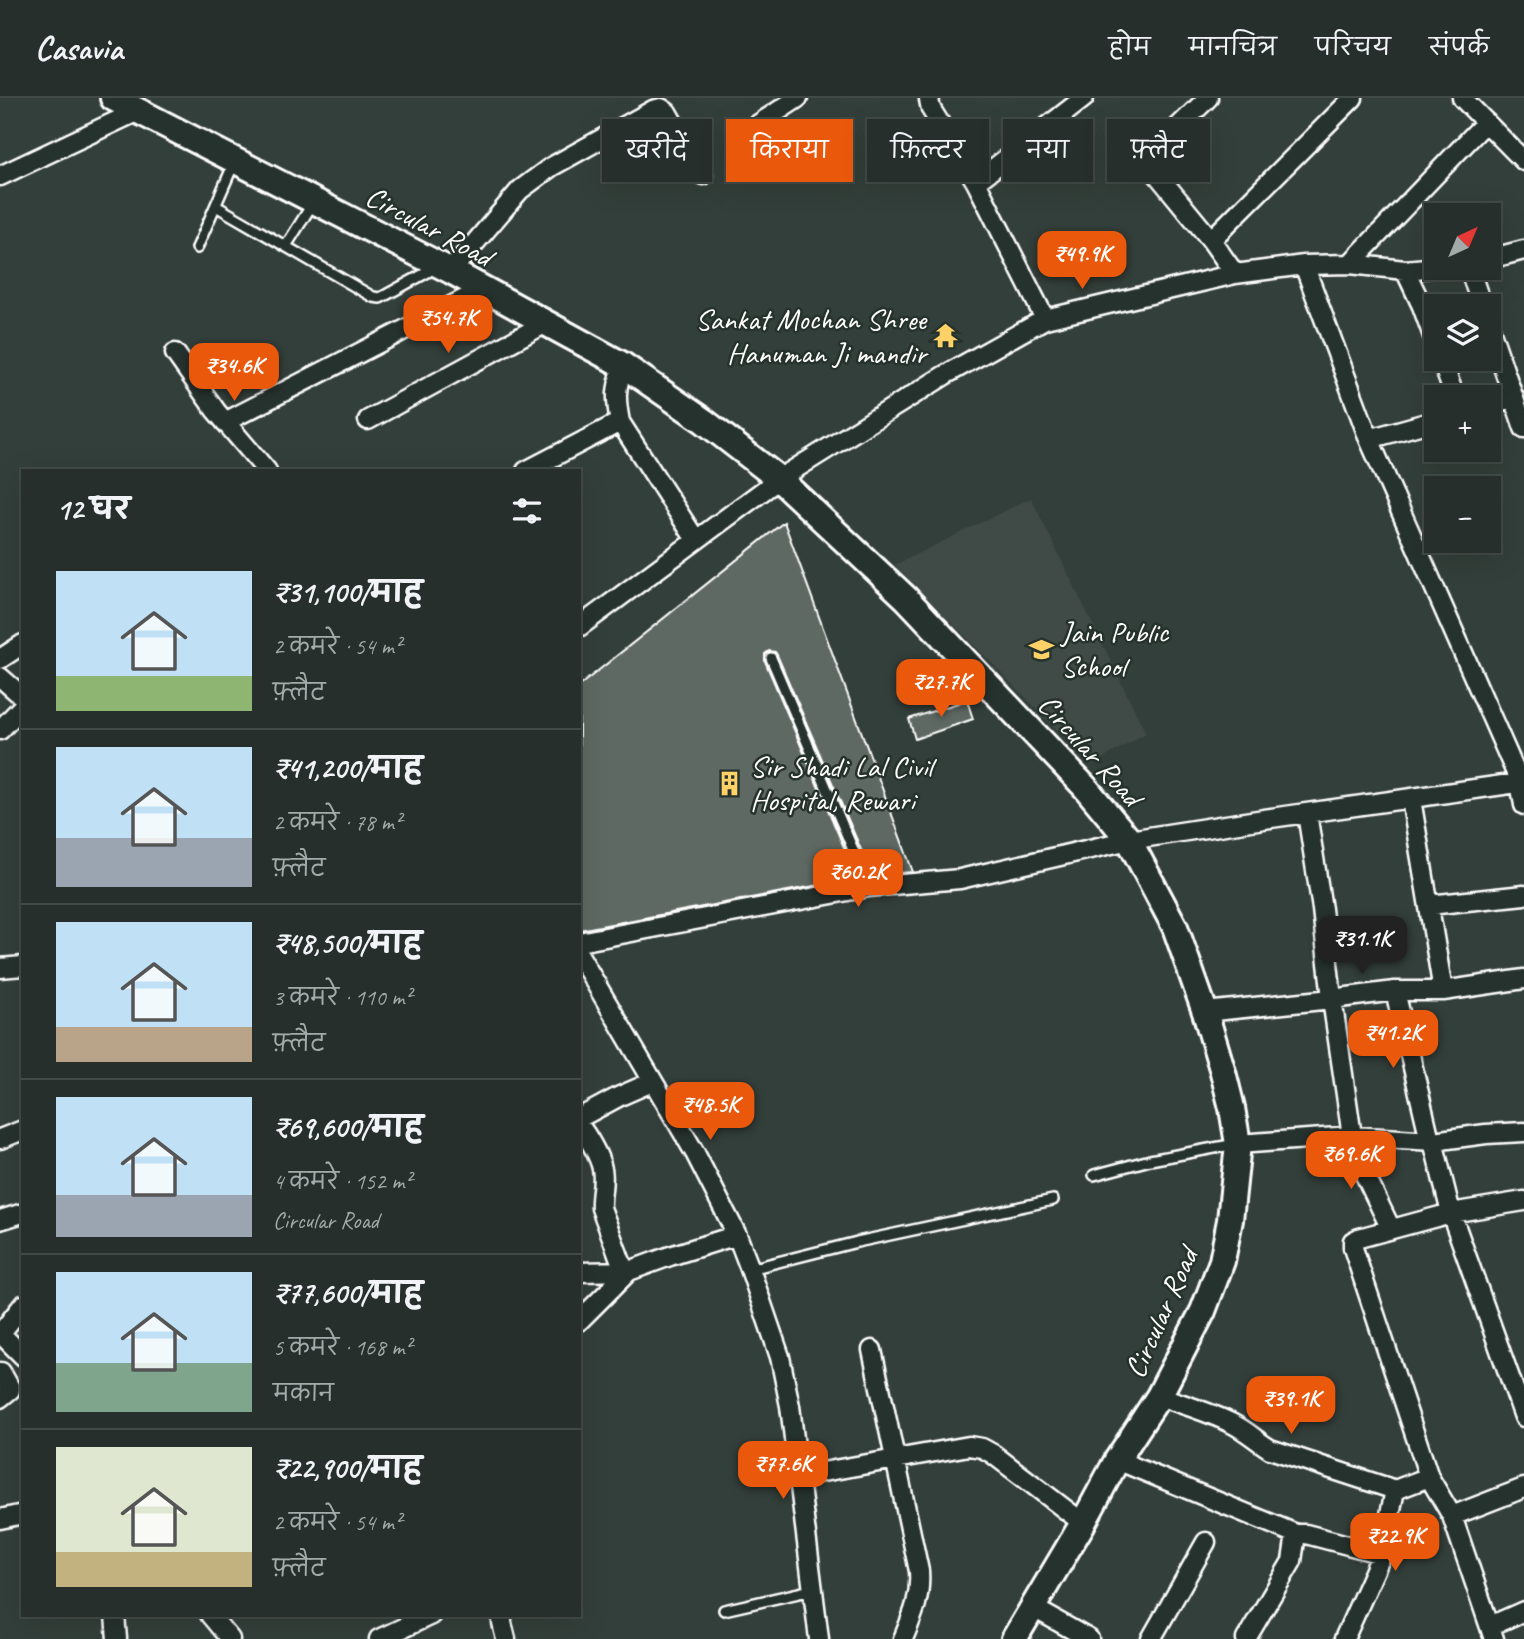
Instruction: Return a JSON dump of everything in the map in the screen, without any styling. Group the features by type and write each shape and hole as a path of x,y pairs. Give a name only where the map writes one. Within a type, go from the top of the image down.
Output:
{"main road":[{"name":"Circular Road","path":"113,98 445,268 623,365 704,421 779,479 906,598 1085,787 1129,840 1175,927 1223,1072 1238,1144 1230,1220 1222,1261 1203,1311 1159,1396 1117,1460 1014,1639"}],"street":[{"path":"930,98 931,109 937,119"},
{"path":"989,172 1084,98"},
{"path":"1208,98 1150,154 1148,162 1235,274"},
{"path":"1211,240 1353,98"},
{"path":"1462,98 1524,161"},
{"path":"765,119 792,100"},
{"path":"637,119 661,108 671,119"},
{"path":"0,176 138,111"},
{"path":"1350,264 1486,122"},
{"path":"445,268 520,190 551,167 602,138"},
{"path":"976,182 1045,319"},
{"path":"1502,256 1524,250"},
{"path":"581,625 779,479 945,375 1045,319 1235,274 1304,265 1350,264 1405,270 1424,268"},
{"path":"1304,265 1369,439 1522,782 1524,805"},
{"path":"1405,270 1424,311"},
{"path":"225,422 482,290"},
{"path":"368,420 546,323"},
{"path":"175,353 225,422 265,469"},
{"path":"1501,360 1524,428"},
{"path":"623,365 615,400 620,422 696,540"},
{"path":"1501,401 1514,397"},
{"path":"530,469 620,422"},
{"path":"1369,439 1424,424"},
{"path":"0,659 21,645"},
{"path":"0,677 21,695"},
{"path":"0,730 21,708"},
{"path":"581,942 869,887 960,879 1129,840 1522,782"},
{"path":"1411,799 1443,991"},
{"path":"1307,813 1352,1136 1365,1175 1391,1229"},
{"path":"1429,905 1524,895"},
{"path":"581,958 695,1153 737,1235 750,1269 780,1357 790,1406 819,1639"},
{"path":"0,968 21,966"},
{"path":"1205,1012 1395,991 1443,991 1524,979"},
{"path":"1395,991 1451,1213 1524,1417"},
{"path":"581,1117 652,1082"},
{"path":"581,1129 603,1171 601,1208 626,1271"},
{"path":"0,1139 21,1131"},
{"path":"1238,1144 1352,1136 1431,1140 1524,1132"},
{"path":"1524,1201 1451,1213 1353,1241 1353,1248 1429,1477 1452,1516 1492,1633 1524,1611"},
{"path":"0,1220 21,1214"},
{"path":"581,1272 626,1271 737,1235"},
{"path":"581,1319 626,1271"},
{"path":"21,1308 0,1334 21,1354"},
{"path":"872,1349 919,1571 917,1601 903,1639"},
{"path":"0,1398 10,1390 1,1372 21,1364"},
{"path":"1159,1396 1230,1422 1270,1449 1395,1490 1429,1477"},
{"path":"800,1476 969,1446 982,1448 1083,1523"},
{"path":"1117,1460 1296,1534 1306,1534 1382,1554"},
{"path":"1452,1516 1524,1488"},
{"path":"1344,1639 1382,1554 1395,1490"},
{"path":"0,1519 21,1514"},
{"path":"1246,1639 1292,1561 1296,1534"},
{"path":"1151,1639 1206,1542"},
{"path":"1032,1607 1089,1639"},
{"path":"115,1617 117,1639"},
{"path":"212,1617 230,1639"},
{"path":"379,1639 426,1617"},
{"path":"502,1617 506,1639"}],"lane":[{"path":"197,248 235,161"},
{"path":"286,246 314,201"},
{"path":"216,206 366,293 380,298 445,268"},
{"path":"771,658 869,887"},
{"path":"1094,1175 1150,1160 1238,1144"},
{"path":"750,1269 858,1242 1053,1200"},
{"path":"724,1610 812,1590"}],"shaded area":[{"name":"Jain Public School","path":"1031,498 1146,733 1092,765 895,565"}],"building":[{"name":"Sir Shadi Lal Civil Hospital, Rewari","path":"784,522 913,872 872,875 777,655 769,651 765,654 765,661 857,878 581,930 581,684"},
{"path":"967,700 973,719 915,739 909,719"}],"place":[{"name":"Sankat Mochan Shree Hanuman Ji mandir","path":"946,336"},
{"name":"Jain Public School","path":"1041,649"},
{"name":"Sir Shadi Lal Civil Hospital, Rewari","path":"730,783"}]}
